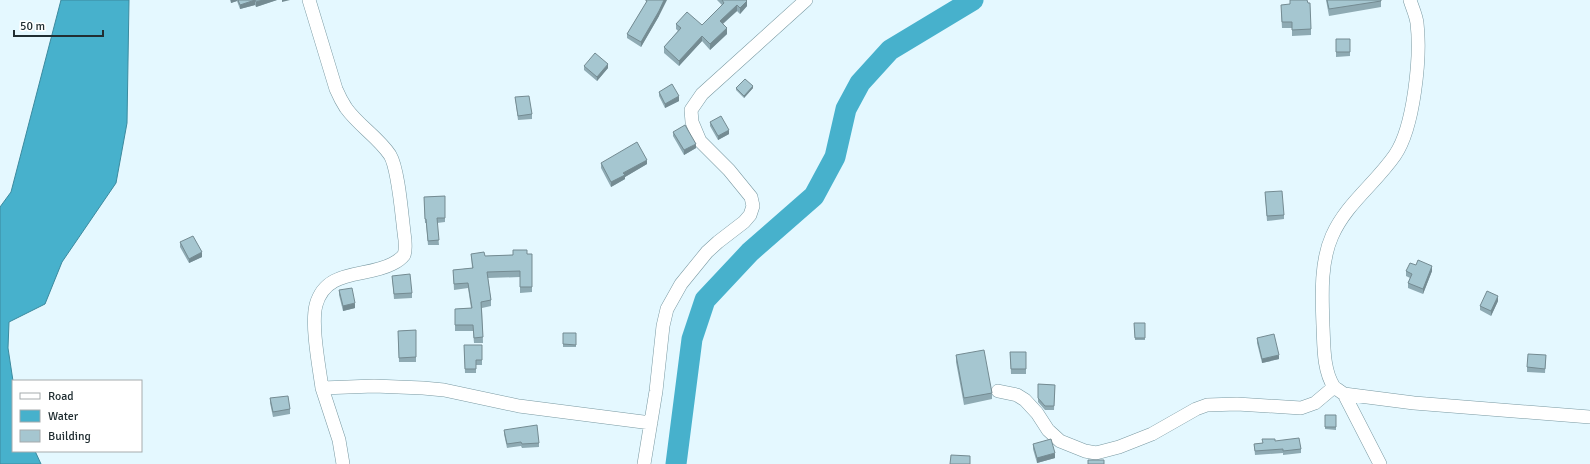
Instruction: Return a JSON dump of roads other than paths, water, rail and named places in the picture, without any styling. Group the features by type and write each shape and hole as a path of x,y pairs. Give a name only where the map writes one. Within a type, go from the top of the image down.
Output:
{"street":[{"path":"309,0 336,89 341,100 346,109 376,138 391,157 397,181 405,240 404,255 399,260 376,271 352,274 339,278 326,287 317,304 315,320 322,388 340,440 343,464"},
{"path":"644,464 651,423 662,326 667,309 681,284 707,252 744,222 750,215 753,206 750,197 729,170 700,141 692,122 691,110 702,94 806,0"},
{"path":"1380,464 1339,391 1331,382 1326,369 1323,288 1327,250 1332,235 1343,216 1394,156 1407,129 1416,79 1417,38 1416,22 1410,0"},
{"path":"322,388 374,386 444,390 519,406 651,423"},
{"path":"998,391 1017,395 1025,400 1037,413 1048,430 1060,441 1085,451 1096,452 1119,447 1152,434 1196,408 1206,405 1237,404 1301,408 1339,391 1414,403 1590,418"}],"water":[{"path":"61,0 129,0 127,123 116,183 62,262 45,304 9,322 8,348 13,380 12,452 35,452 41,464 0,464 0,207 11,192"}],"waterway":[{"path":"676,464 692,339 705,300 750,252 814,196 835,157 846,109 860,83 890,50 973,0"}]}
